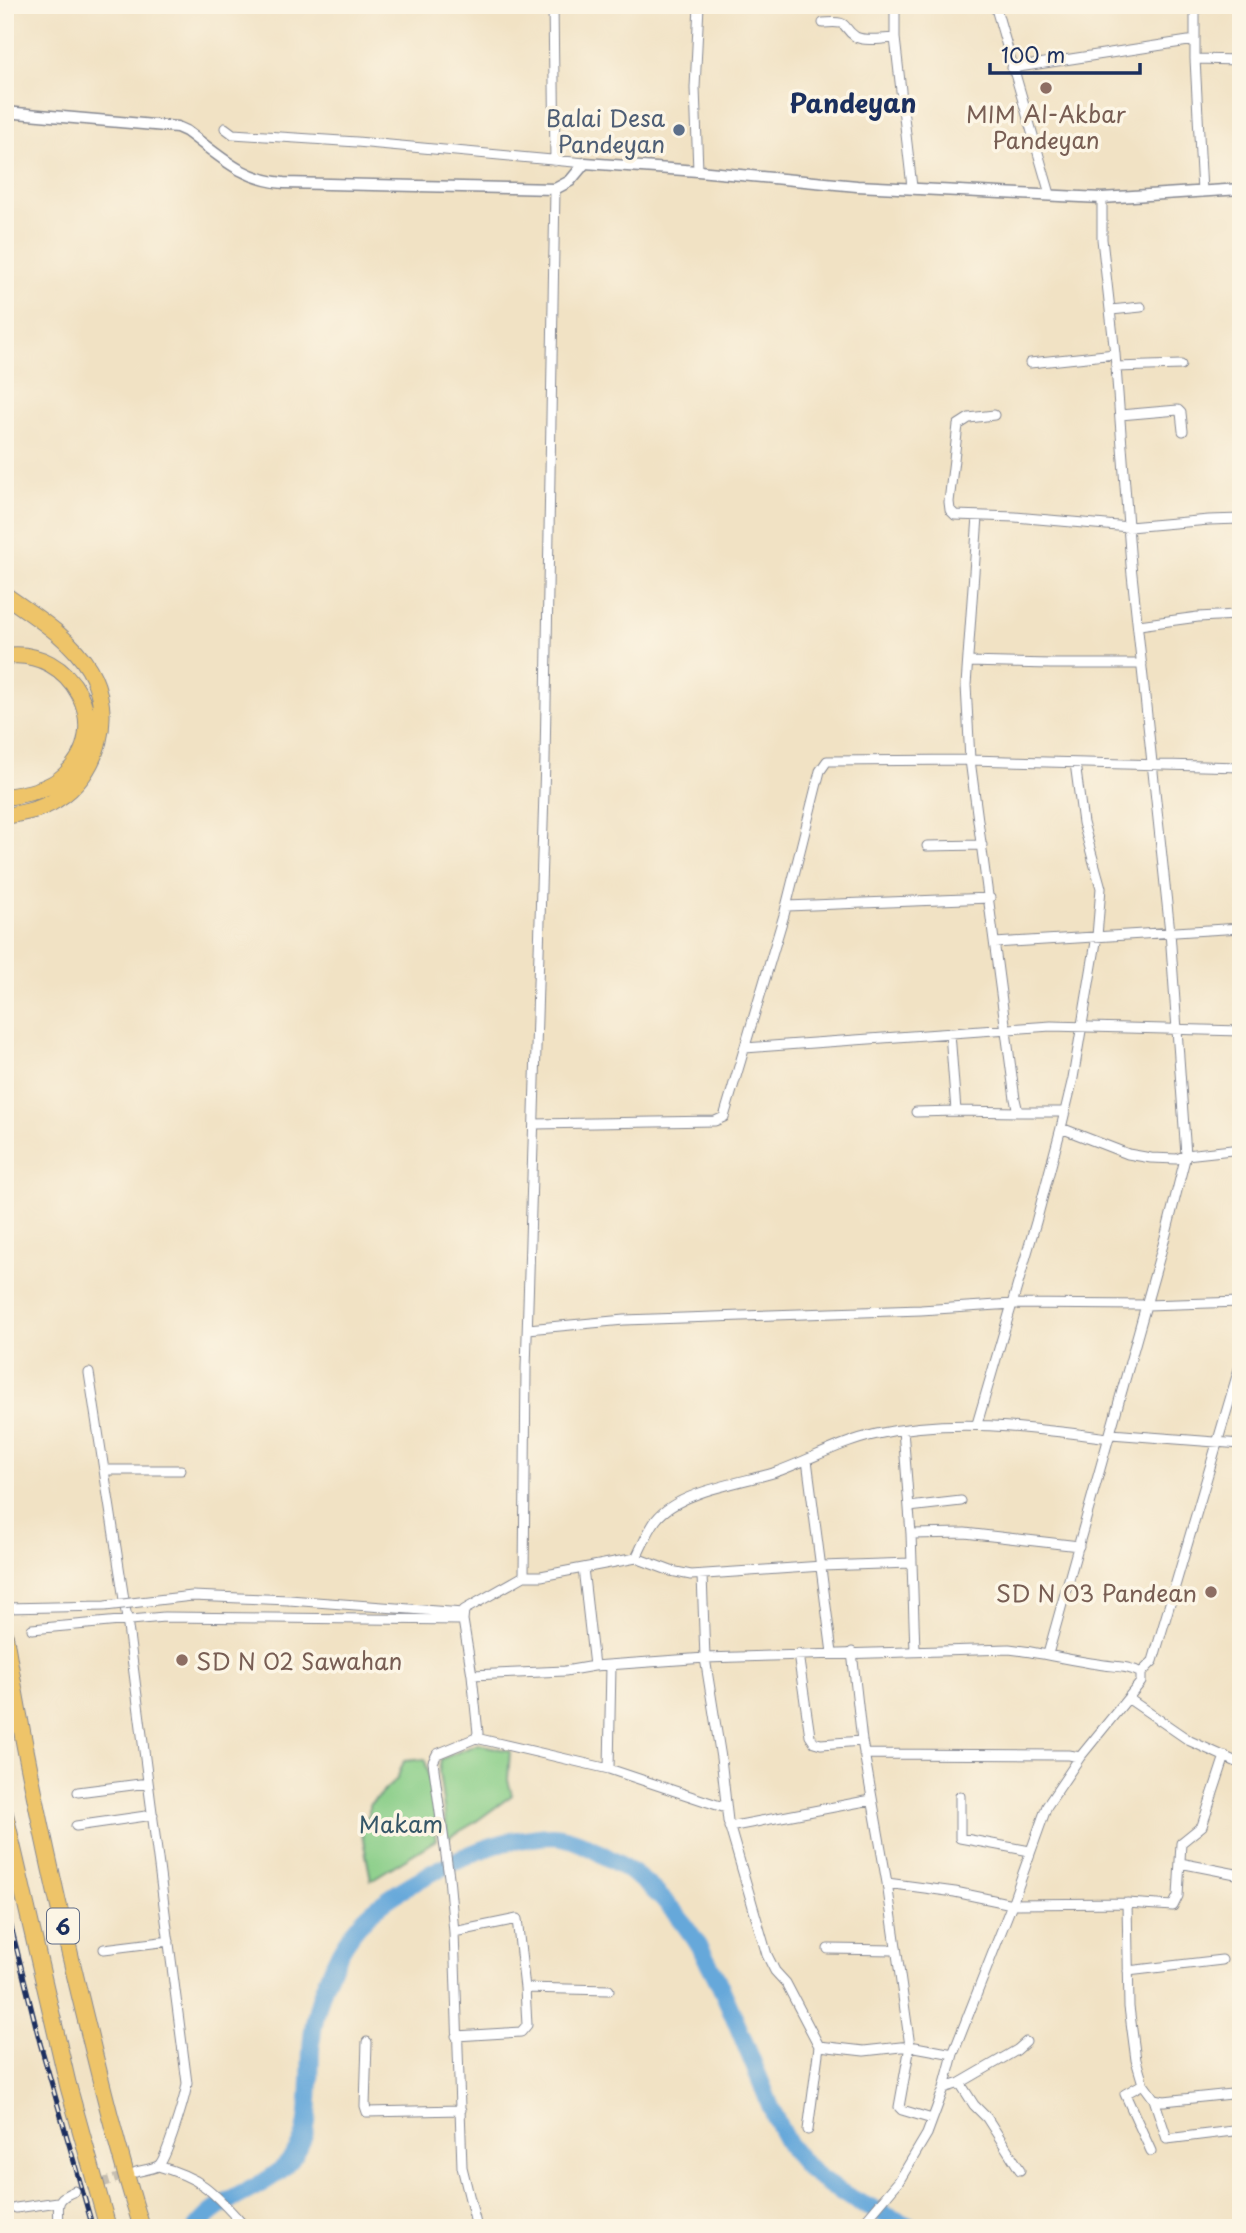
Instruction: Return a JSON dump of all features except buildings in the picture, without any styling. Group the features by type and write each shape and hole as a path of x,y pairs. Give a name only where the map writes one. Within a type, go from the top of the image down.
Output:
{"highway":[{"path":"5,594 65,641 83,660 97,689 101,722 95,754 80,780 55,801 34,810 5,816"},
{"path":"5,656 22,655 43,660 62,671 71,679 82,697 86,721 82,750 64,775 37,791 5,797"},
{"name":"6","path":"5,1636 22,1739 54,1891 97,2067 140,2220"},
{"name":"6","path":"5,1814 68,2085 108,2228"}],"street":[{"path":"553,5 555,160"},
{"path":"698,171 695,88 699,5"},
{"path":"895,5 895,38 912,187"},
{"path":"995,5 1049,194"},
{"path":"1195,5 1202,192"},
{"path":"823,23 846,24 855,36 860,38 895,38"},
{"path":"1012,68 1195,40"},
{"path":"1195,59 1241,60"},
{"path":"5,112 177,127 245,174 264,181 284,183 555,189 570,181 585,163"},
{"path":"225,128 233,134 357,142 857,186 1102,198 1241,189"},
{"path":"524,1576 528,1329 545,760 555,189"},
{"path":"1048,1654 1186,1155 1170,932 1102,239 1102,198"},
{"path":"1111,310 1141,307"},
{"path":"1030,363 1115,355"},
{"path":"1115,367 1181,365"},
{"path":"1120,415 1178,410 1181,413 1183,431"},
{"path":"994,415 969,418 958,425 948,502 950,510 955,514 1129,527 1241,519"},
{"path":"978,516 966,698 970,760 1017,1112"},
{"path":"1139,625 1236,615"},
{"path":"968,662 1142,664"},
{"path":"534,1124 718,1120 725,1114 787,906 824,762 970,760 1241,767"},
{"path":"977,1424 1065,1112 1083,1028 1097,936 1101,888 1083,823 1075,763"},
{"path":"927,846 982,845"},
{"path":"787,906 989,898"},
{"path":"995,943 1241,928"},
{"path":"745,1048 1051,1026 1241,1031"},
{"path":"950,1033 956,1111"},
{"path":"916,1112 1065,1112"},
{"path":"1061,1128 1128,1154 1170,1159 1241,1149"},
{"path":"528,1329 624,1321 948,1309 1013,1304 1146,1305 1241,1302"},
{"path":"859,2228 883,2202 912,2160 932,2119 953,2054 1047,1806 1080,1757 1129,1699 1141,1682 1141,1673 1150,1665 1160,1640 1241,1362"},
{"path":"89,1373 127,1619 187,2083 184,2103 174,2125 166,2155 158,2166"},
{"path":"636,1558 657,1519 678,1504 807,1460 833,1446 879,1433 977,1424 1241,1444"},
{"path":"903,1430 911,1534 915,1651"},
{"path":"807,1460 832,1653"},
{"path":"104,1470 181,1470"},
{"path":"909,1507 961,1501"},
{"path":"911,1534 965,1533 1079,1546"},
{"path":"476,1738 478,1733 472,1675 463,1617 468,1606 493,1595 524,1576 541,1576 636,1558 681,1574 702,1575 822,1566 911,1563"},
{"path":"583,1568 594,1666"},
{"path":"702,1575 705,1658 729,1827 767,1955 775,1971 786,1983 819,2046 808,2130"},
{"path":"5,1608 105,1606 192,1596 289,1600 463,1617"},
{"path":"32,1629 127,1619 196,1617 463,1617"},
{"path":"472,1675 565,1671 594,1666 705,1658 1009,1649 1133,1668 1141,1673"},
{"path":"852,1652 862,1741 887,1883 910,2046 899,2107 932,2119"},
{"path":"798,1654 810,1736 814,1742 821,1744 862,1741"},
{"path":"609,1769 611,1665"},
{"path":"1129,1699 1190,1741 1241,1764"},
{"path":"477,2228 462,2167 454,1932 433,1759 437,1754 476,1738 609,1769 726,1808"},
{"path":"864,1754 1080,1757"},
{"path":"887,1883 956,1892 1012,1904 1174,1905 1178,1896 1181,1843 1202,1826 1225,1756"},
{"path":"78,1792 148,1783"},
{"path":"960,1796 960,1838 1030,1850"},
{"path":"729,1827 871,1800"},
{"path":"76,1826 153,1815"},
{"path":"1180,1863 1241,1875"},
{"path":"1127,1903 1131,2032 1143,2084 1154,2099 1169,2141 1241,2130"},
{"path":"454,1932 516,1918 527,2025 524,2031 456,2036"},
{"path":"104,1949 169,1941"},
{"path":"828,1949 895,1950"},
{"path":"1128,1971 1222,1960"},
{"path":"525,1988 609,1990"},
{"path":"367,2042 367,2112 461,2110"},
{"path":"944,2088 960,2083 1026,2042"},
{"path":"819,2046 864,2051 910,2046 953,2054"},
{"path":"960,2083 974,2105 985,2115 1020,2170"},
{"path":"1143,2084 1125,2094 1151,2151"},
{"path":"1154,2099 1241,2094"},
{"path":"136,2172 158,2166 193,2178 216,2193 244,2225"},
{"path":"58,2228 58,2202 62,2196 75,2191"},
{"path":"16,2208 58,2202"}],"green space":[{"name":"Makam","path":"478,1744 510,1751 508,1780 512,1795 448,1838 439,1772 441,1759"},
{"name":"Makam","path":"425,1759 437,1823 434,1829 436,1840 371,1880 360,1824 369,1815 369,1805 397,1779 404,1761"}],"waterway":[{"path":"197,2228 224,2204 269,2179 294,2155 306,2125 312,2038 317,2010 331,1969 362,1921 392,1896 458,1860 501,1844 552,1836 573,1840 599,1852 636,1876 662,1898 683,1923 717,1979 776,2120 794,2153 824,2182 909,2226"}],"tunnel":[{"path":"75,2191 128,2175"}],"railway":[{"path":"5,1902 40,2043 93,2228"}],"place":[{"name":"MIM Al-Akbar Pandeyan","path":"1046,88"},
{"name":"Balai Desa Pandeyan","path":"679,130"},
{"name":"SD N 03 Pandean","path":"1211,1592"},
{"name":"SD N 02 Sawahan","path":"182,1660"}],"district":[{"name":"Pandeyan","path":"853,102"}]}
